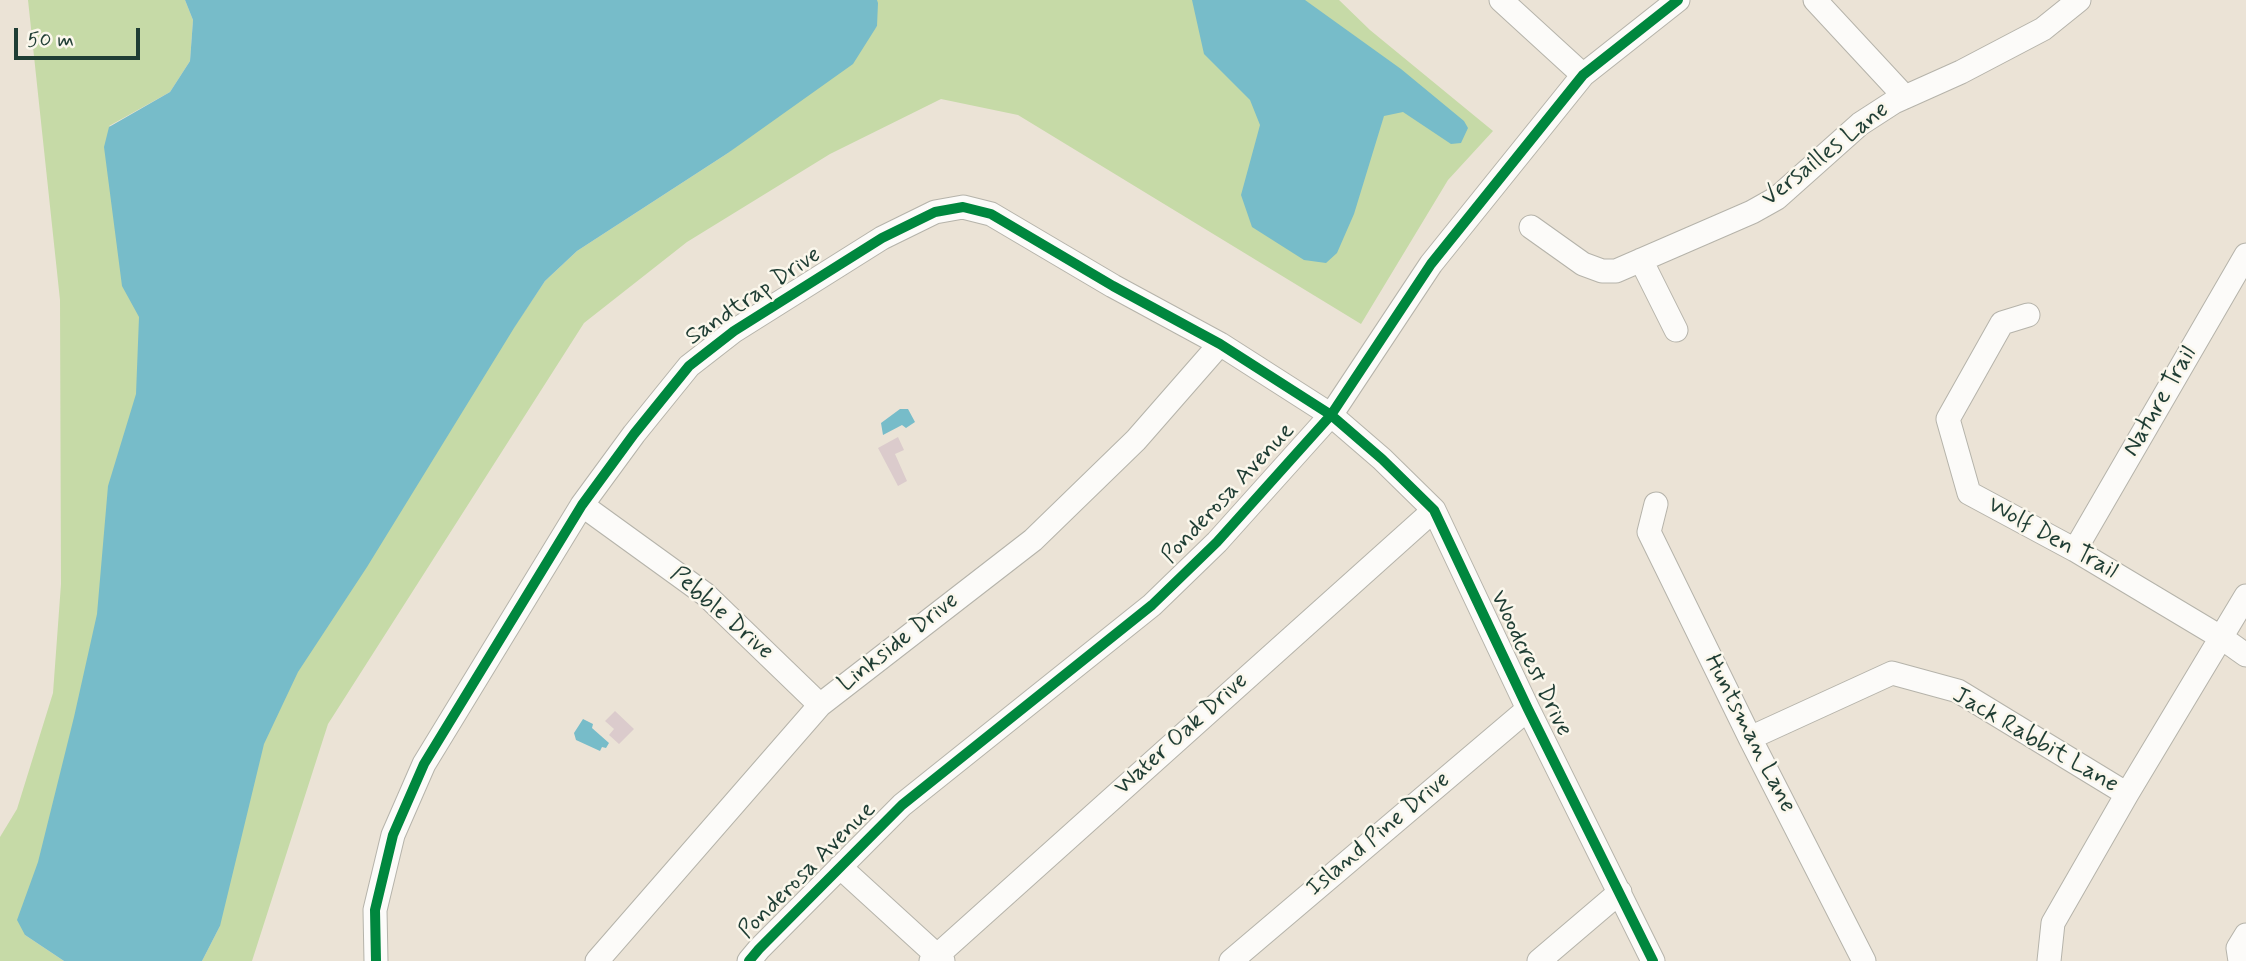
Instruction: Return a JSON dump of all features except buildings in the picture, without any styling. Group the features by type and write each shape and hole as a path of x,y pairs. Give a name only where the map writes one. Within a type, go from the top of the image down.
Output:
{"street":[{"path":"1501,0 1583,75"},
{"name":"Ponderosa Avenue","path":"749,961 902,805 1152,605 1217,542 1331,415 1431,264 1583,75 1678,0"},
{"name":"Versailles Lane","path":"1815,0 1905,97"},
{"name":"Versailles Lane","path":"1531,226 1592,268 1616,271 1752,212 1777,198 1860,124 1905,97 1961,72 2043,29 2079,0"},
{"name":"Sandtrap Drive","path":"376,961 375,910 393,835 424,764 582,505 634,434 689,366 734,331 882,237 935,212 963,207 990,214 1113,286 1220,344 1331,415"},
{"name":"Nature Trail","path":"2075,550 2246,255"},
{"path":"1641,260 1676,330"},
{"name":"Wolf Den Trail","path":"2028,315 2002,323 1948,419 1969,493 2075,550 2221,638 2246,656"},
{"name":"Linkside Drive","path":"597,961 820,705 1033,540 1136,440 1220,344"},
{"name":"Woodcrest Drive","path":"1331,415 1382,459 1434,510 1528,709 1653,961"},
{"name":"Huntsman Lane","path":"1656,504 1649,533 1864,961"},
{"name":"Pebble Drive","path":"582,505 705,594 820,705"},
{"name":"Water Oak Drive","path":"937,959 1434,510"},
{"path":"2049,961 2053,923 2246,596"},
{"name":"Jack Rabbit Lane","path":"1750,738 1892,673 1958,691 2127,794"},
{"name":"Island Pine Drive","path":"1231,961 1528,709"},
{"path":"840,867 937,959"},
{"path":"1539,961 1620,892"},
{"path":"2240,961 2238,948 2246,935"}],"green space":[{"path":"28,0 185,0 193,20 190,61 170,92 109,126 514,327 545,281 577,251 728,153 877,26 877,0 1339,0 1370,30 1493,131 1448,180 1361,324 1018,115 941,99 830,154 687,242 584,323 328,724 252,961 202,961 220,926 25,935 64,961 0,961 0,837 17,809 53,693 61,584 60,300"}],"water":[{"path":"185,0 877,0 878,3 877,26 853,64 728,153 577,251 545,281 367,567 298,672 264,744 220,926 202,961 64,961 25,935 17,920 38,862 74,717 97,614 108,486 136,394 139,317 122,286 104,147 109,127 170,92 190,61 193,20"},
{"path":"1192,0 1305,0 1401,69 1464,121 1468,128 1461,143 1451,144 1403,112 1384,116 1354,214 1337,253 1326,263 1304,260 1252,227 1241,195 1260,125 1250,100 1204,54"},
{"path":"900,409 908,409 915,422 906,428 902,425 883,435 881,423"},
{"path":"583,719 593,724 592,728 609,743 606,748 602,747 600,751 576,740 574,733"}],"cycle path":[{"path":"749,961 902,805 1152,605 1217,542 1331,415 1431,264 1583,75 1678,0"},
{"path":"376,961 375,910 393,835 424,764 582,505 634,434 689,366 734,331 882,238 935,212 963,207 991,214 1113,286 1220,344 1331,415 1382,459 1434,510 1528,709 1653,961"}]}
